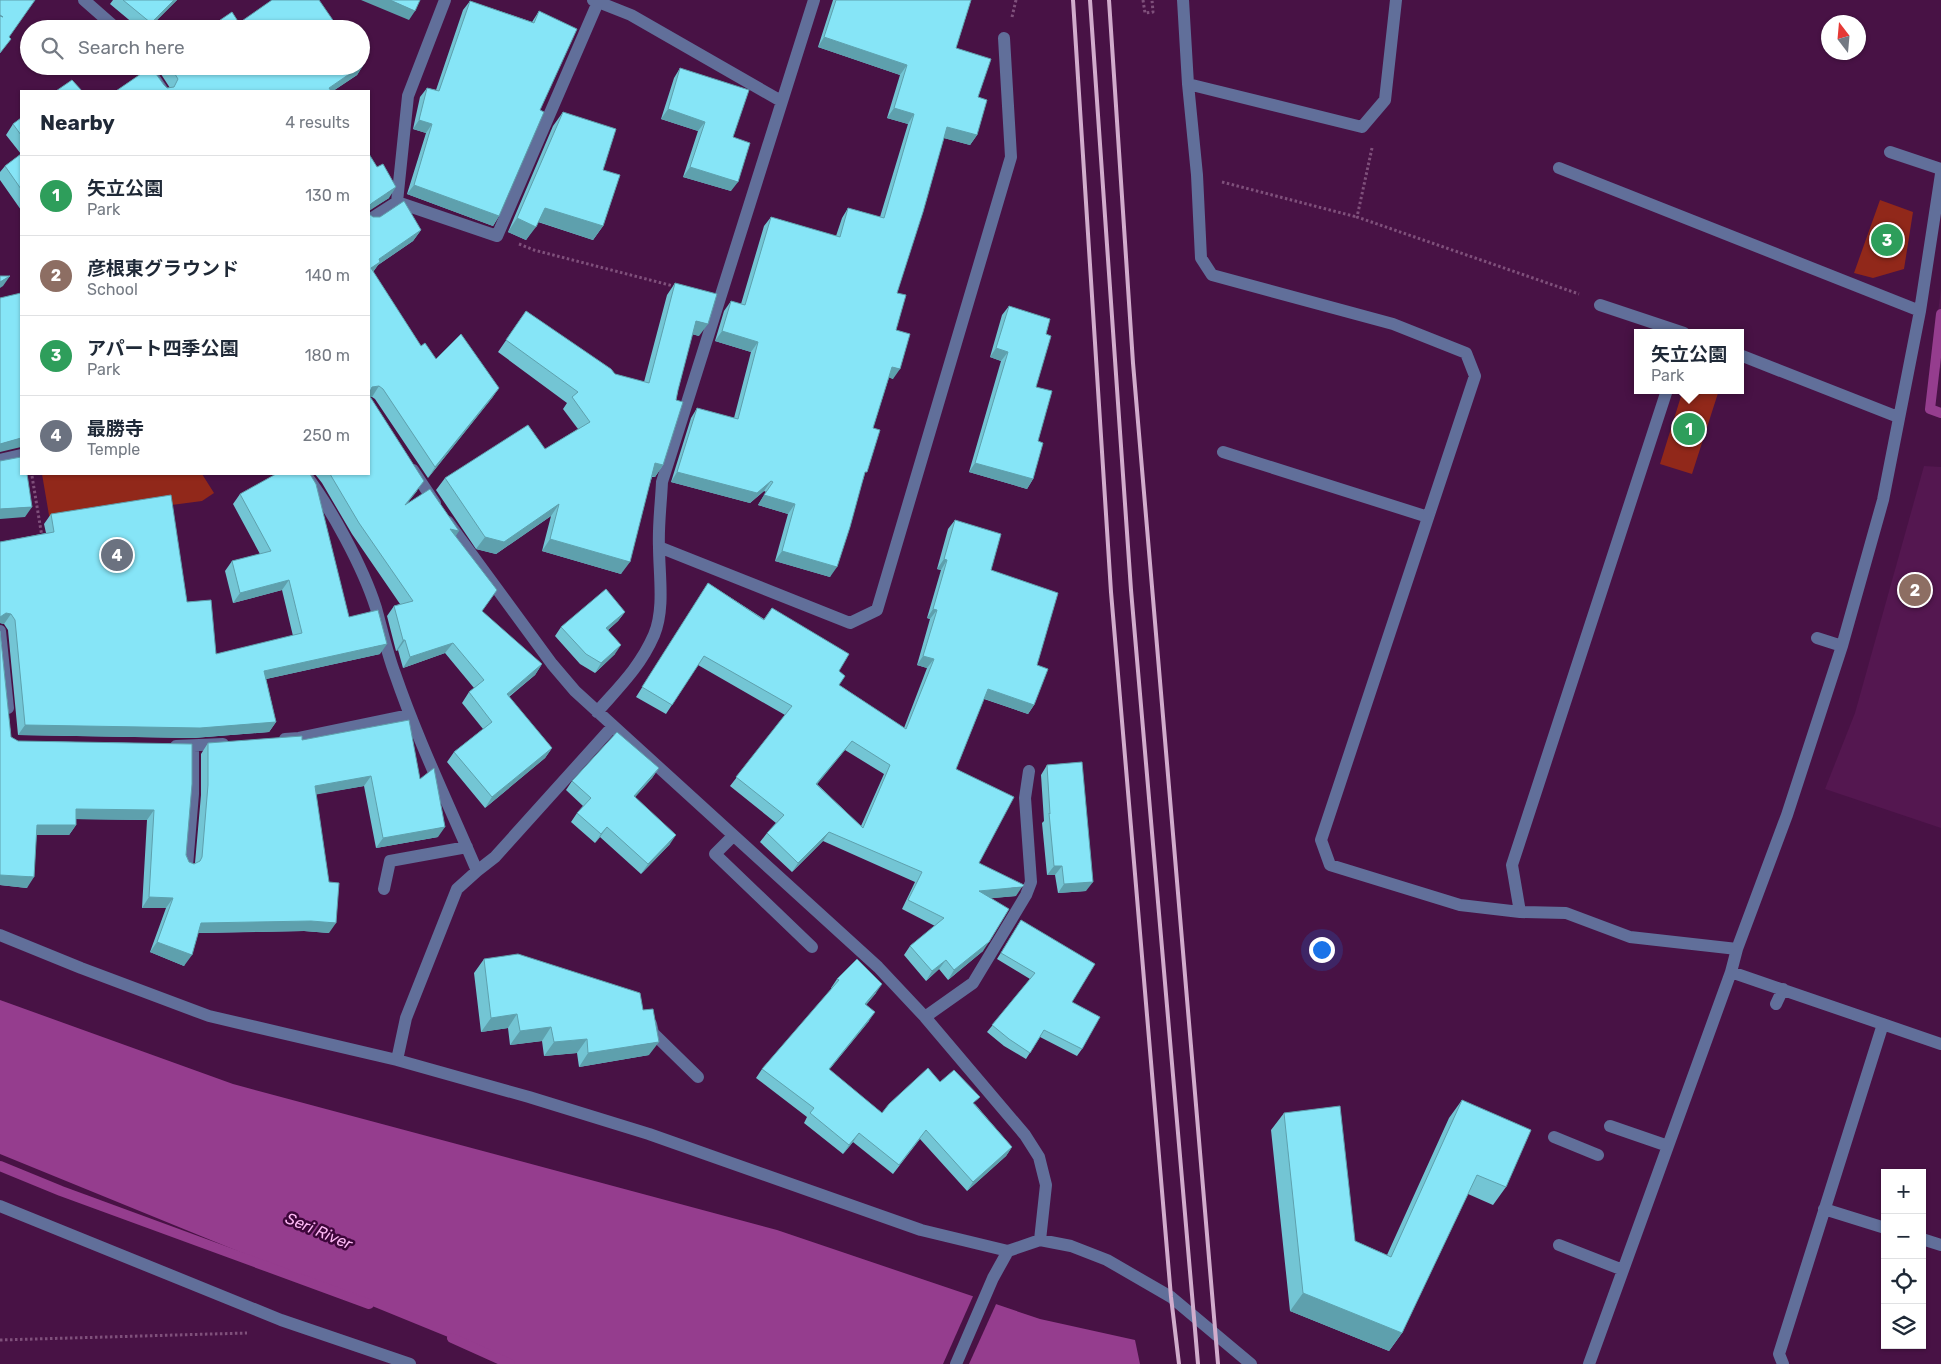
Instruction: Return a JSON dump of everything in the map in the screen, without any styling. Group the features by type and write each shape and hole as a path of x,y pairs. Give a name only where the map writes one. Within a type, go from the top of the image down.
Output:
{"street":[{"path":"84,0 91,14 101,20"},
{"path":"398,202 408,96 445,0"},
{"path":"597,712 634,671 655,633 661,577 659,547 662,482 814,0"},
{"path":"1182,0 1197,175 1201,258 1212,275 1393,324 1466,353 1475,376 1321,840 1330,865 1460,905 1520,912 1566,913 1630,937 1737,949"},
{"path":"1188,84 1362,127 1385,100 1396,0"},
{"path":"398,202 497,236 596,1 631,15 687,42 781,101"},
{"path":"659,547 850,623 876,610 1011,158 1004,38"},
{"path":"152,75 162,90"},
{"path":"1890,152 1941,169"},
{"path":"1559,168 1920,311"},
{"path":"1589,1364 1731,972 1737,949 1787,815 1842,646 1883,500 1920,311 1941,174"},
{"path":"370,219 398,202"},
{"path":"1600,305 1672,329"},
{"path":"1744,357 1898,417"},
{"path":"1520,912 1512,865 1666,394"},
{"path":"1223,452 1428,517"},
{"path":"0,460 20,455"},
{"path":"407,462 456,535 552,664 575,691 878,968 925,1017 1025,1136 1039,1157 1046,1185 1040,1240"},
{"path":"306,475 317,489 352,553 375,606 394,672 410,715 477,871"},
{"path":"0,631 9,724"},
{"path":"1817,638 1842,646"},
{"path":"270,740 299,738 410,715"},
{"path":"397,1060 406,1018 457,889 495,857 505,852 613,726"},
{"path":"164,746 232,743"},
{"path":"187,866 193,794 193,746"},
{"path":"925,1017 973,983 1026,895 1031,882 1025,798 1029,770"},
{"path":"732,836 715,854 812,947"},
{"path":"384,889 390,861 467,847"},
{"path":"0,935 209,1016 397,1060 649,1134 921,1230 1008,1251 1040,1240 1071,1246 1106,1260 1163,1293 1192,1314 1251,1364"},
{"path":"1731,972 1941,1044"},
{"path":"1776,1004 1783,990"},
{"path":"650,1015 653,1033 698,1077"},
{"path":"1783,1364 1779,1354 1883,1024"},
{"path":"1610,1126 1668,1146"},
{"path":"1554,1137 1598,1155"},
{"path":"0,1206 281,1320 402,1363"},
{"path":"1824,1209 1881,1227"},
{"path":"1926,1240 1941,1244"},
{"path":"1559,1245 1623,1270"},
{"path":"956,1364 993,1278 1008,1251"}],"path":[{"path":"1143,0 1144,13 1153,12 1152,0"},
{"path":"1357,217 1372,147 1362,127"},
{"path":"1197,175 1357,217 1582,295"},
{"path":"497,236 534,250 721,299"},
{"path":"32,475 42,538"},
{"path":"27,483 33,482"},
{"path":"0,1340 248,1333 281,1320"}],"shaded area":[{"path":"1880,200 1913,212 1904,269 1873,278 1854,273"},
{"path":"1941,289 1941,369 1932,358"},
{"path":"1682,394 1718,394 1692,474 1660,464"},
{"path":"1924,466 1941,467 1941,828 1825,789 1855,713"},
{"path":"42,475 203,475 214,493 202,501 50,521"}],"water":[{"name":"Seri River","path":"0,1000 233,1084 777,1230 1040,1319 1135,1340 1140,1364 514,1364 0,1154"}],"pier":[{"path":"974,1294 997,1302 969,1364 943,1364"}],"building":[{"path":"0,0 35,0 0,53 0,16 3,17 0,15"},
{"path":"123,0 174,0 154,20 147,20"},
{"path":"272,0 319,0 333,20 243,20"},
{"path":"390,0 420,0 415,11"},
{"path":"836,0 971,0 956,48 991,59 978,97 987,100 977,135 947,127 923,212 897,293 906,295 896,330 910,334 900,369 892,367 873,428 880,430 867,472 865,472 837,567 782,551 795,504 764,495 773,482 771,481 757,493 677,472 697,408 738,419 758,342 722,331 731,301 745,305 771,217 840,237 848,208 884,218 914,114 894,108 907,65 824,37"},
{"path":"470,1 534,23 539,11 577,29 540,110 544,112 499,216 414,185 432,124 419,120 427,88 439,91"},
{"path":"232,12 237,20 220,20"},
{"path":"680,68 749,90 733,137 750,143 738,182 690,167 705,122 668,109"},
{"path":"139,75 157,75 167,88 174,87 178,79 176,75 348,75 329,88 330,90 117,90"},
{"path":"72,80 81,90 57,90"},
{"path":"563,112 616,129 603,170 620,175 603,226 545,208 536,227 517,218"},
{"path":"20,119 20,134 13,124"},
{"path":"20,155 20,188 5,166"},
{"path":"370,156 377,167 383,164 396,187 370,205"},
{"path":"404,201 421,230 379,259 380,262 371,268 421,346 425,343 436,359 461,334 499,388 435,467 383,389 379,386 372,387 370,392 370,215 373,217 380,217"},
{"path":"0,276 10,276 0,282"},
{"path":"675,283 717,294 708,324 696,321 676,400 683,402 663,465 655,463 630,562 550,539 559,504 504,542 485,537 445,478 528,425 545,449 590,422 572,397 578,392 506,340 526,311 611,369 615,374 649,383"},
{"path":"20,293 20,438 0,444 0,298"},
{"path":"1009,306 1050,319 1046,334 1051,336 1036,387 1052,391 1038,441 1043,443 1033,479 975,463 1008,352 996,348"},
{"path":"370,397 424,481 405,505 430,489 459,531 450,529 497,590 482,611 542,664 507,694 552,748 492,797 454,752 492,722 469,692 484,680 453,643 410,657 405,640 403,640 394,606 413,601 359,523 331,475 370,475"},
{"path":"20,457 20,475 27,475 32,507 0,509 0,461"},
{"path":"274,475 311,475 316,484 349,617 378,610 387,644 264,671 276,722 200,728 25,725 15,620 11,614 6,613 0,617 0,542 54,532 51,514 171,495 187,602 211,600 216,654 302,633 289,580 240,593 232,561 271,551 240,494"},
{"path":"955,520 1001,534 991,570 1058,593 1037,665 1048,669 1034,705 988,689 956,769 1014,797 979,863 1024,885 1022,887 979,891 1009,909 989,942 954,970 946,960 932,971 910,946 944,918 908,900 922,872 829,832 798,863 767,833 784,815 736,777 792,706 704,656 672,705 642,687 708,583 764,620 772,608 849,654 839,671 845,676 839,685 906,729 934,659 923,656 937,610 933,609 947,560 944,559","holes":["852,741 890,765 863,828 816,784"]},
{"path":"606,589 625,612 606,628 621,645 601,663 586,654 561,627"},
{"path":"0,631 11,737 18,741 192,744 192,784 186,855 189,862 194,864 200,861 202,857 208,785 208,743 302,736 302,740 409,720 420,779 434,768 445,827 383,838 371,776 315,786 329,882 339,883 336,923 311,921 201,923 192,955 157,942 173,898 149,897 154,810 76,809 76,825 37,825 34,877 0,875"},
{"path":"617,732 659,768 634,796 676,835 648,864 607,827 601,834 577,813 591,798 572,781"},
{"path":"1082,762 1093,882 1064,884 1062,866 1054,866 1047,765"},
{"path":"1021,920 1095,964 1072,1002 1100,1017 1082,1049 1044,1030 1030,1053 992,1025 1035,973 1001,953"},
{"path":"518,954 640,993 643,1010 653,1009 659,1042 588,1053 587,1039 554,1042 551,1027 520,1031 517,1014 491,1018 484,959"},
{"path":"857,959 882,984 865,1004 875,1012 829,1069 882,1113 889,1104 928,1068 940,1082 954,1070 980,1097 973,1103 1012,1147 973,1182 926,1130 899,1165 859,1133 849,1145 810,1113 814,1108 762,1069 839,980 837,979"},
{"path":"1462,1100 1531,1130 1506,1187 1477,1175 1402,1333 1303,1293 1284,1113 1340,1106 1355,1241 1391,1257"}],"waterway":[{"path":"1941,314 1930,409 1941,413"},
{"path":"0,1166 61,1191 369,1304"},
{"path":"452,1338 510,1364"}],"railway":[{"path":"1073,0 1111,592 1171,1297 1179,1364"},
{"path":"1090,0 1131,590 1198,1364"},
{"path":"1109,0 1133,363 1218,1364"}],"place":[{"name":"アパート四季公園","path":"1887,240"},
{"name":"矢立公園","path":"1689,429"},
{"name":"最勝寺","path":"117,555"},
{"name":"彦根東グラウンド","path":"1915,590"}]}
